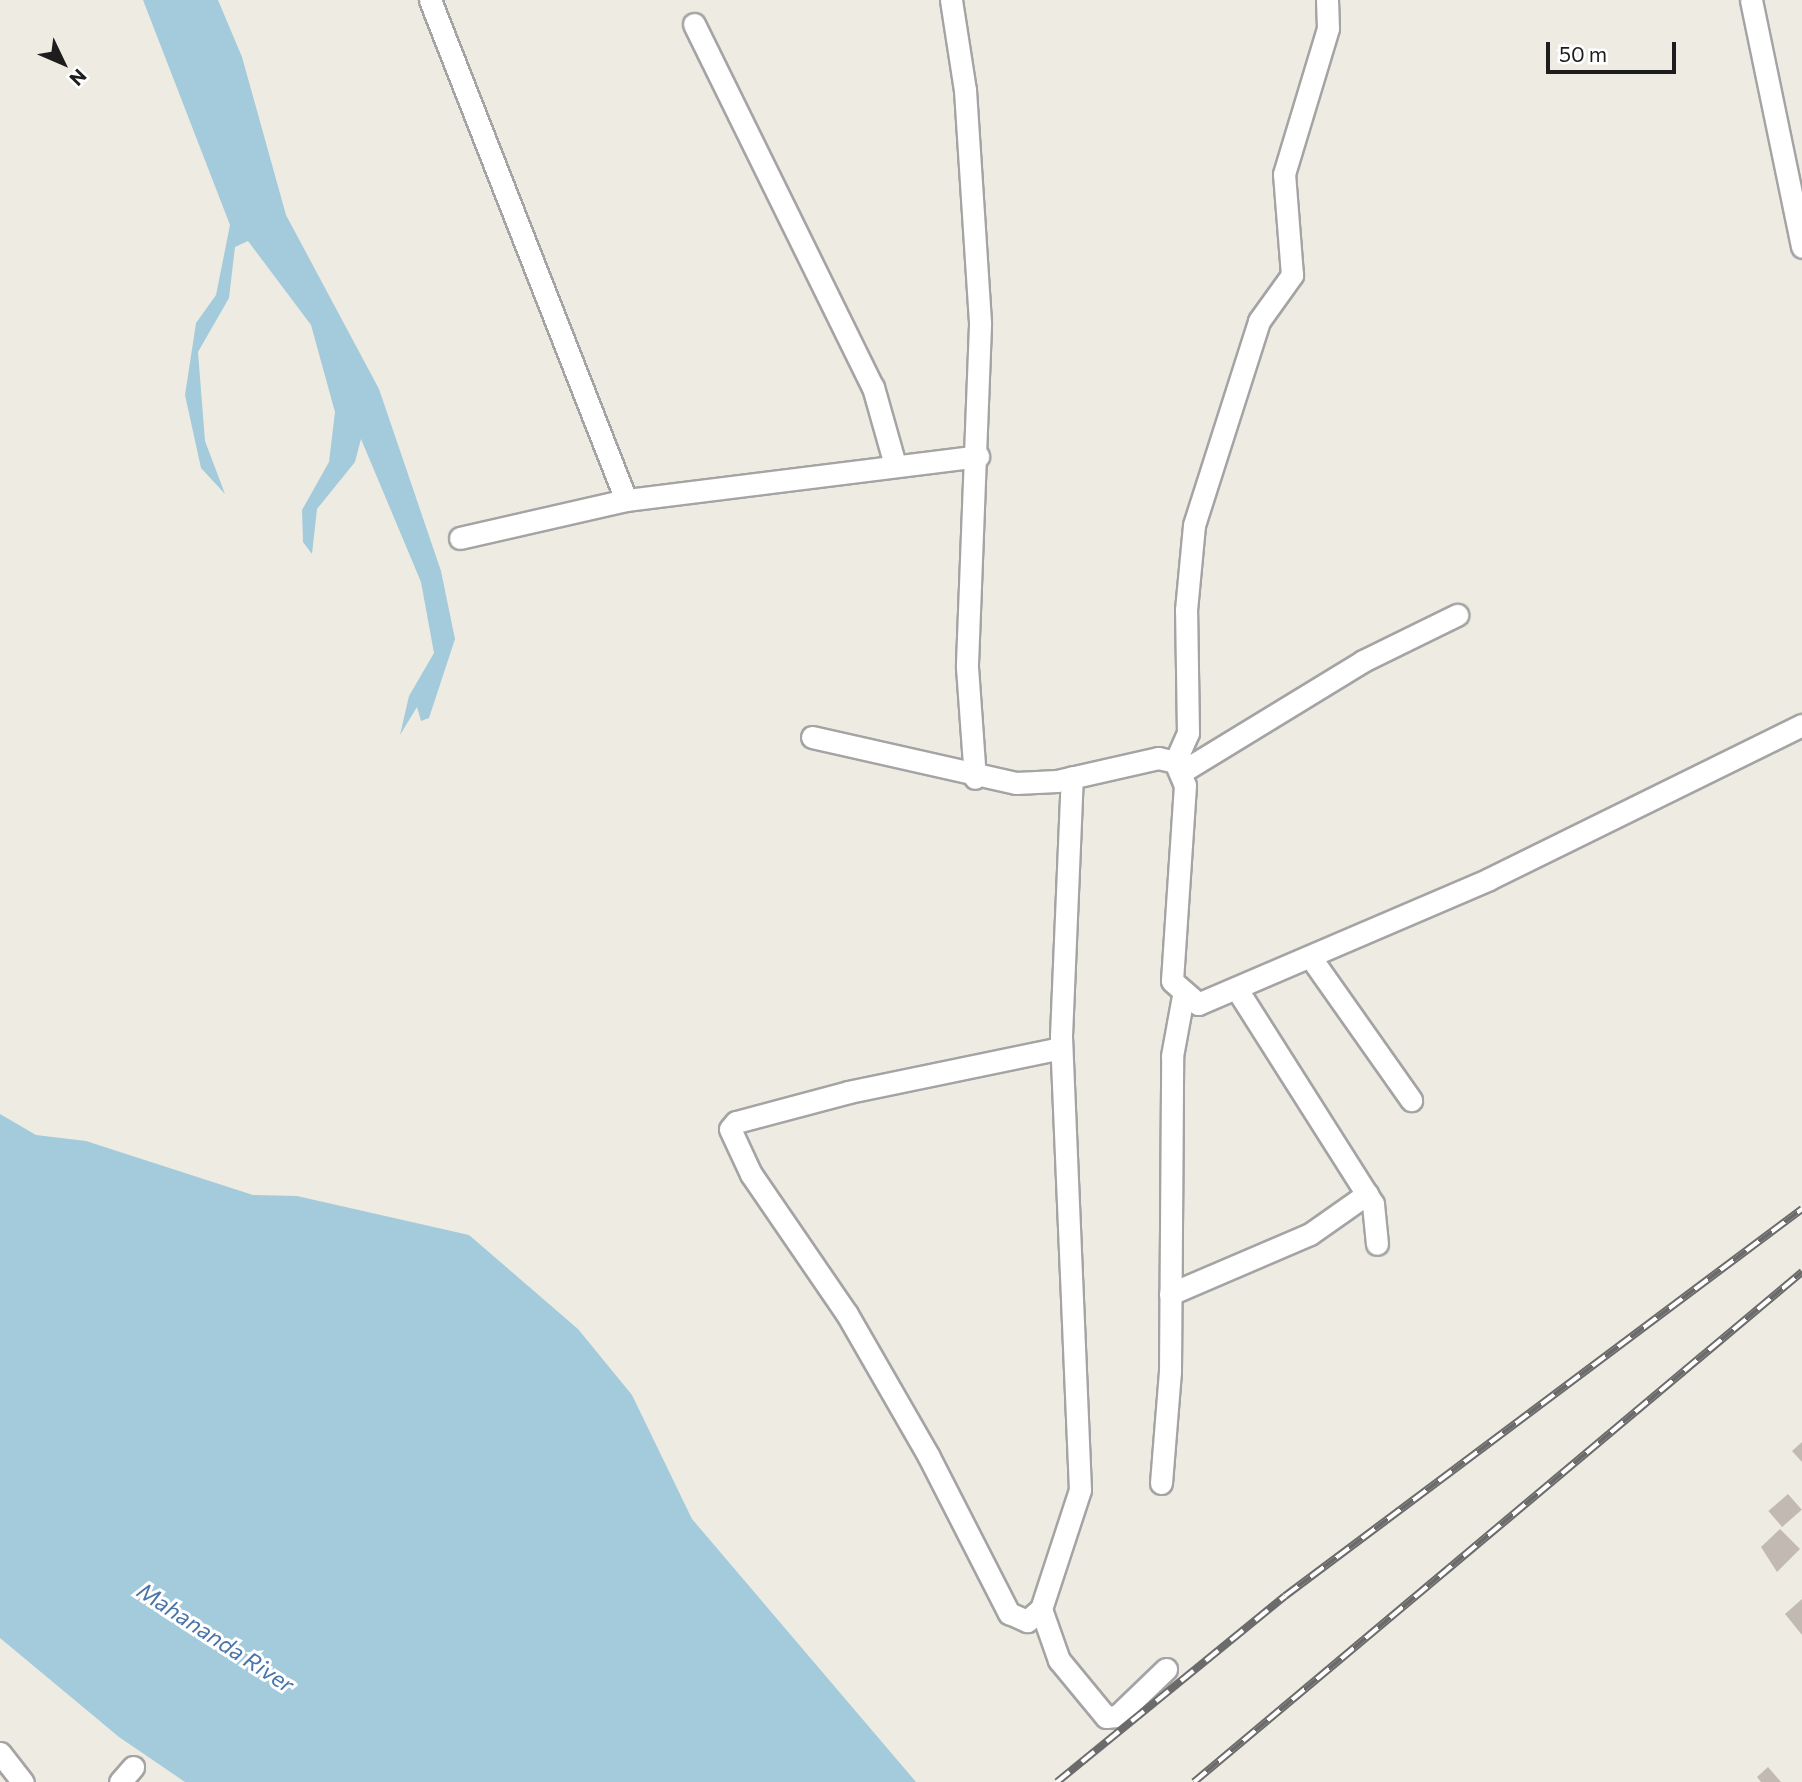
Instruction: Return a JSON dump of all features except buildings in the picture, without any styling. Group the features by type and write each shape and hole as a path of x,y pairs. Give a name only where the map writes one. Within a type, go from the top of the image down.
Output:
{"street":[{"path":"430,0 626,500"},
{"path":"951,0 964,90 980,325 978,456 967,667 975,778"},
{"path":"1327,0 1328,28 1284,174 1292,275 1259,321 1195,526 1186,610 1188,733 1179,766 1172,981 1183,996 1209,1004 1658,801 1802,725"},
{"path":"1751,0 1802,247"},
{"path":"694,24 873,387 895,465"},
{"path":"460,538 626,500 978,456"},
{"path":"1179,766 1351,668 1457,615"},
{"path":"812,737 975,778 1016,783 1072,777 1158,758 1179,766"},
{"path":"1061,1048 837,1095 736,1122 730,1129 751,1174 854,1326 1009,1613 1027,1621 1041,1609 1076,1515 1082,1448 1061,1048 1072,777"},
{"path":"1311,958 1411,1100"},
{"path":"1238,990 1367,1194 1378,1217 1377,1244"},
{"path":"1161,1483 1170,1294 1172,1056 1183,996"},
{"path":"1170,1294 1310,1234 1367,1194"},
{"path":"1041,1609 1059,1660 1106,1717 1117,1716 1166,1669"},
{"path":"0,1752 23,1782"}],"water":[{"path":"143,0 218,0 242,57 286,215 379,389 441,571 455,639 429,718 421,721 417,707 400,735 409,696 434,653 421,582 361,439 355,462 317,509 312,554 303,542 302,510 329,462 335,412 311,325 248,241 235,247 229,298 198,352 205,441 225,494 201,468 185,395 196,323 216,295 230,225"},
{"name":"Mahananda River","path":"0,1114 36,1135 86,1141 253,1195 297,1196 469,1235 578,1329 632,1395 692,1519 916,1782 185,1782 119,1737 0,1638"}],"railway":[{"path":"1057,1782 1285,1596 1802,1209"},
{"path":"1194,1782 1802,1272"}]}
